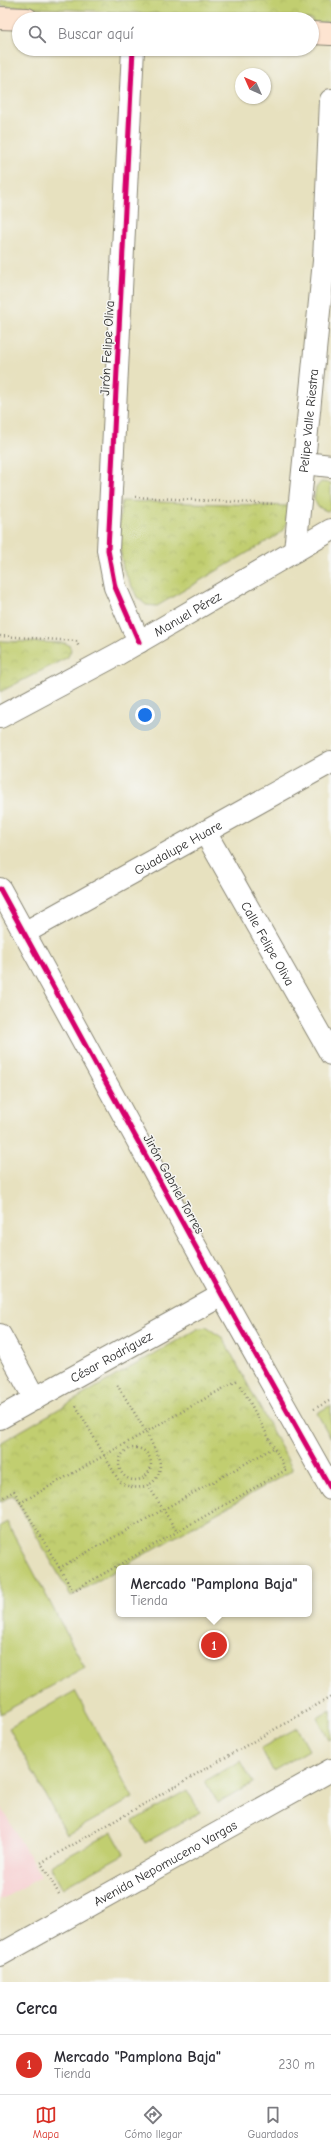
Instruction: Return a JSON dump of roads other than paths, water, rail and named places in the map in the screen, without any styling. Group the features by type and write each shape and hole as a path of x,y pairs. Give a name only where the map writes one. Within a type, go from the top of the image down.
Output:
{"main road":[{"path":"0,18 12,18"},
{"path":"319,33 331,34"}],"street":[{"name":"Jirón Felipe Oliva","path":"132,56 108,550 115,587 139,642"},
{"name":"Pelipe Valle Riestra","path":"295,551 328,261 331,100"},
{"path":"304,463 331,466"},
{"name":"Manuel Pérez","path":"0,717 139,642 331,530"},
{"name":"Guadalupe Huare","path":"24,933 331,762"},
{"name":"Calle Felipe Oliva","path":"205,832 331,1054"},
{"name":"Jirón Gabriel Torres","path":"0,888 222,1295 300,1433 328,1476"},
{"name":"César Rodríguez","path":"0,1418 222,1295"},
{"path":"0,1335 35,1399"},
{"name":"Avenida Nepomuceno Vargas","path":"0,1955 331,1770"}],"place":[{"name":"Mercado \"Pamplona Baja\"","path":"214,1645"}]}
